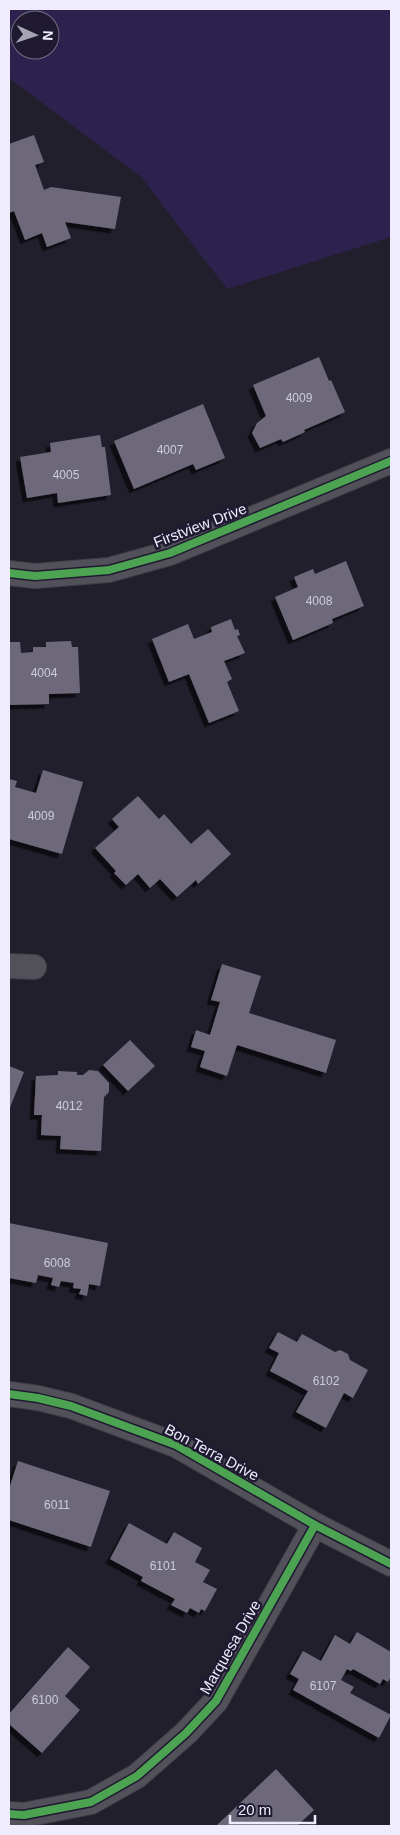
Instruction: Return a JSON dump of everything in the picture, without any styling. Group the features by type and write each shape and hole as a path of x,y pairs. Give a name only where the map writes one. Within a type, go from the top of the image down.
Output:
{"street":[{"name":"Firstview Drive","path":"9,573 34,576 109,570 170,554 391,461"},
{"path":"9,966 34,967"},
{"name":"Bon Terra Drive","path":"9,1394 38,1398 71,1406 176,1445 315,1525 391,1564"},
{"name":"Marquesa Drive","path":"9,1814 24,1815 91,1802 137,1776 186,1733 216,1701 315,1525"}],"shaded area":[{"path":"9,9 391,9 391,237 227,289 141,177 9,78"}],"building":[{"path":"34,135 44,162 35,165 44,190 51,187 121,197 115,229 65,222 71,238 47,247 42,233 25,240 14,211 9,213 9,144"},
{"path":"319,357 345,412 304,430 305,432 283,442 281,439 260,448 252,433 257,423 266,416 253,385"},
{"path":"203,404 225,458 196,470 193,464 134,489 114,441"},
{"path":"100,435 102,447 105,447 111,495 58,503 57,493 27,498 20,457 51,452 50,443"},
{"path":"346,561 364,606 332,619 333,623 293,640 275,597 298,587 294,577 313,569 315,574"},
{"path":"231,619 235,630 238,629 240,635 237,636 245,653 224,661 232,679 227,682 239,711 209,723 189,674 169,682 152,639 188,624 194,639 212,632 211,627"},
{"path":"71,641 72,647 78,647 80,693 49,694 49,704 9,705 9,642 20,642 21,653 33,652 33,647 46,647 46,642"},
{"path":"43,770 83,782 62,854 9,839 9,779 17,781 15,787 36,793"},
{"path":"138,796 159,819 164,814 191,844 208,829 231,854 198,884 196,880 177,897 160,879 150,888 138,874 126,885 95,848 119,827 112,819"},
{"path":"222,964 261,976 249,1013 336,1040 326,1073 237,1045 227,1076 200,1067 205,1051 191,1047 196,1030 210,1035 220,1002 211,1000"},
{"path":"130,1040 155,1066 128,1091 103,1065"},
{"path":"9,1066 24,1072 9,1110"},
{"path":"89,1070 98,1071 109,1083 109,1092 104,1097 101,1151 60,1149 61,1136 41,1135 42,1115 34,1115 36,1076 58,1075 58,1071 77,1072 77,1075 83,1075"},
{"path":"9,1223 108,1243 100,1286 89,1284 87,1296 79,1294 81,1289 73,1288 74,1283 61,1281 59,1287 51,1285 53,1278 38,1275 36,1283 9,1278"},
{"path":"278,1332 297,1342 302,1334 335,1352 340,1350 348,1354 350,1360 368,1370 353,1398 344,1393 326,1428 296,1412 308,1391 270,1371 279,1353 269,1348"},
{"path":"18,1461 110,1491 91,1547 9,1520 9,1489"},
{"path":"129,1523 167,1544 174,1532 202,1548 195,1562 210,1570 203,1582 217,1589 205,1611 201,1609 199,1613 190,1608 187,1613 171,1605 175,1599 141,1581 143,1577 110,1559"},
{"path":"357,1632 391,1652 391,1676 388,1682 383,1679 380,1684 353,1669 351,1671 347,1669 341,1680 354,1687 350,1693 391,1715 379,1738 293,1690 299,1679 290,1674 303,1651 321,1661 335,1635 350,1644"},
{"path":"68,1647 90,1667 65,1696 80,1710 42,1753 9,1724 9,1714"},
{"path":"276,1769 314,1810 297,1826 216,1826"}],"cycle path":[{"path":"9,573 35,576 109,570 170,553 391,461"},
{"path":"9,1394 38,1398 71,1406 176,1445 315,1525 391,1564"},
{"path":"9,1814 24,1815 91,1802 137,1776 186,1733 216,1701 315,1525"}]}
